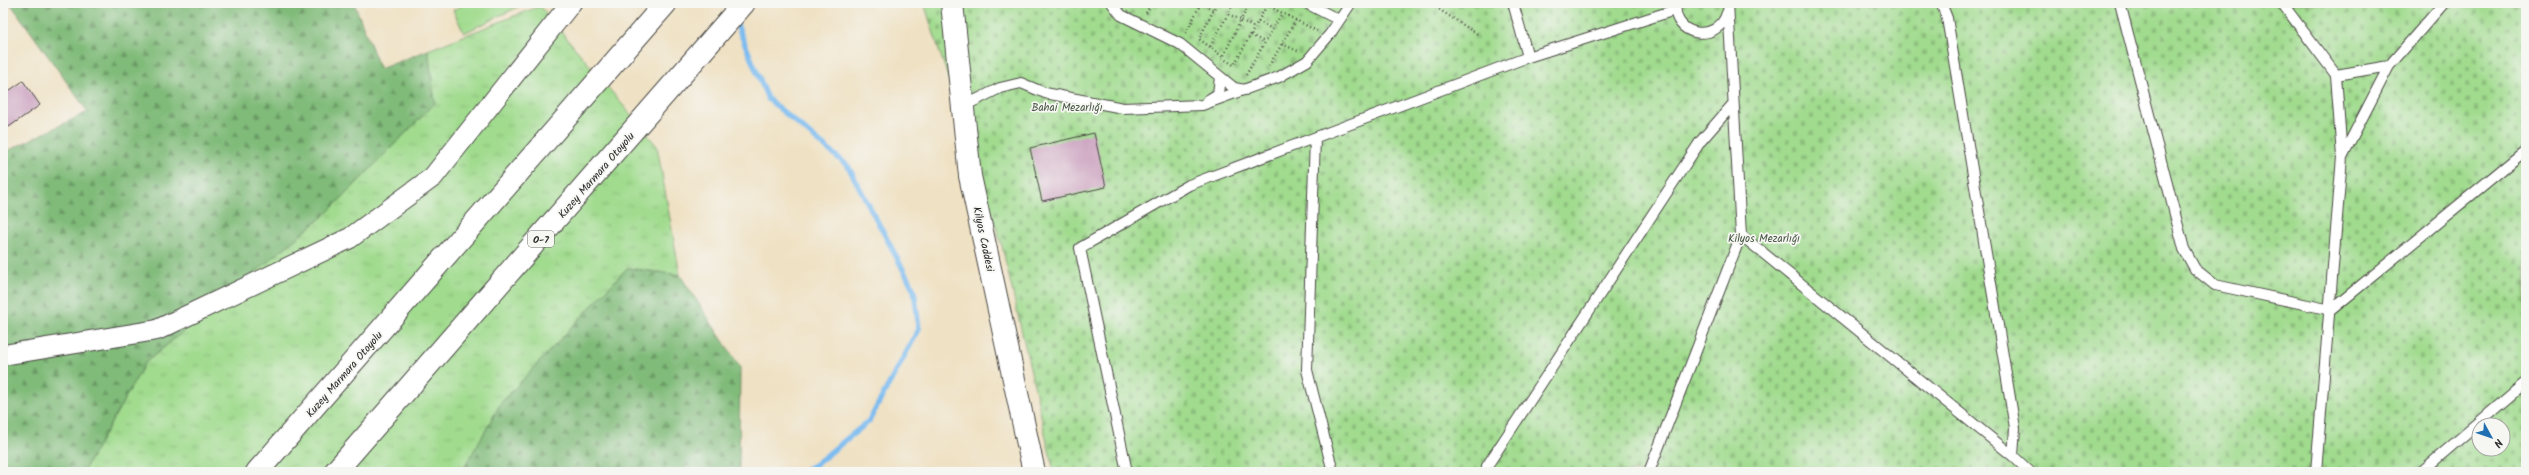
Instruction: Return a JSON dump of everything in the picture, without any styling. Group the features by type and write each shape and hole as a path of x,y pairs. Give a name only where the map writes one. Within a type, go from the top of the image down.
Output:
{"main road":[{"name":"Kuzey Marmara Otoyolu","path":"257,472 666,3"},
{"name":"Kuzey Marmara Otoyolu","path":"335,472 744,3"},
{"name":"Kilyos Caddesi","path":"952,3 970,176 1034,472"}],"street":[{"path":"3,355 157,330 350,238 433,177 571,3"}],"lane":[{"path":"1112,3 1121,15 1180,44 1216,74 1241,90"},
{"path":"1306,3 1339,20"},
{"path":"962,107 1000,88 1021,83 1045,93 1123,108 1202,105 1241,90 1259,85 1307,61 1328,36 1351,3"},
{"path":"1513,3 1528,57"},
{"path":"1649,472 1741,235 1726,3"},
{"path":"1941,3 1947,18 2015,428 2013,456"},
{"path":"2120,3 2184,249 2195,269 2216,285 2331,310"},
{"path":"2282,3 2336,75 2342,157 2331,310 2316,472"},
{"path":"2342,157 2388,66 2444,3"},
{"path":"1126,472 1080,248 1189,185 1528,57 1676,6 1678,20 1684,28 1700,34 1709,33 1722,23 1727,14"},
{"path":"2336,75 2388,66"},
{"path":"1202,105 1218,94 1216,74"},
{"path":"1490,472 1487,466 1700,142 1733,104"},
{"path":"1315,138 1307,370 1332,472"},
{"path":"2331,310 2526,150"},
{"path":"1741,235 2013,456 2030,472"},
{"path":"2421,472 2526,382"}],"path":[{"path":"1148,12 1152,3"},
{"path":"1214,10 1201,3 1185,32 1199,39 1234,65 1267,5"},
{"path":"1199,39 1217,3"},
{"path":"1210,47 1234,3"},
{"path":"1216,74 1240,20 1250,3"},
{"path":"1262,3 1328,36"},
{"path":"1429,3 1479,35"},
{"path":"1241,90 1264,42 1282,13"},
{"path":"1228,14 1255,28"},
{"path":"1259,85 1296,20"},
{"path":"1258,21 1272,29"},
{"path":"1251,35 1264,42"}],"green space":[{"path":"10,3 354,3 380,69 428,50 435,103 327,213 145,363 83,472 3,472 3,153 88,112"},
{"path":"467,3 524,4 464,33 453,10"},
{"name":"Kilyos Mezarlığı","path":"924,3 2526,3 2526,472 1054,472 1002,246"},
{"path":"540,6 657,146 680,275 627,268 501,403 462,472 83,472 145,363 327,213 435,103 428,50"},
{"path":"627,268 680,275 740,367 739,472 462,472 501,403"}],"building":[{"path":"23,81 40,105 3,131 3,95"},
{"path":"1094,133 1106,187 1042,201 1030,148"}],"waterway":[{"path":"735,20 768,99 848,166 914,290 919,329 869,421 816,464 801,472"}],"park label":[{"name":"Bahai Mezarlığı","path":"1067,107"}]}
